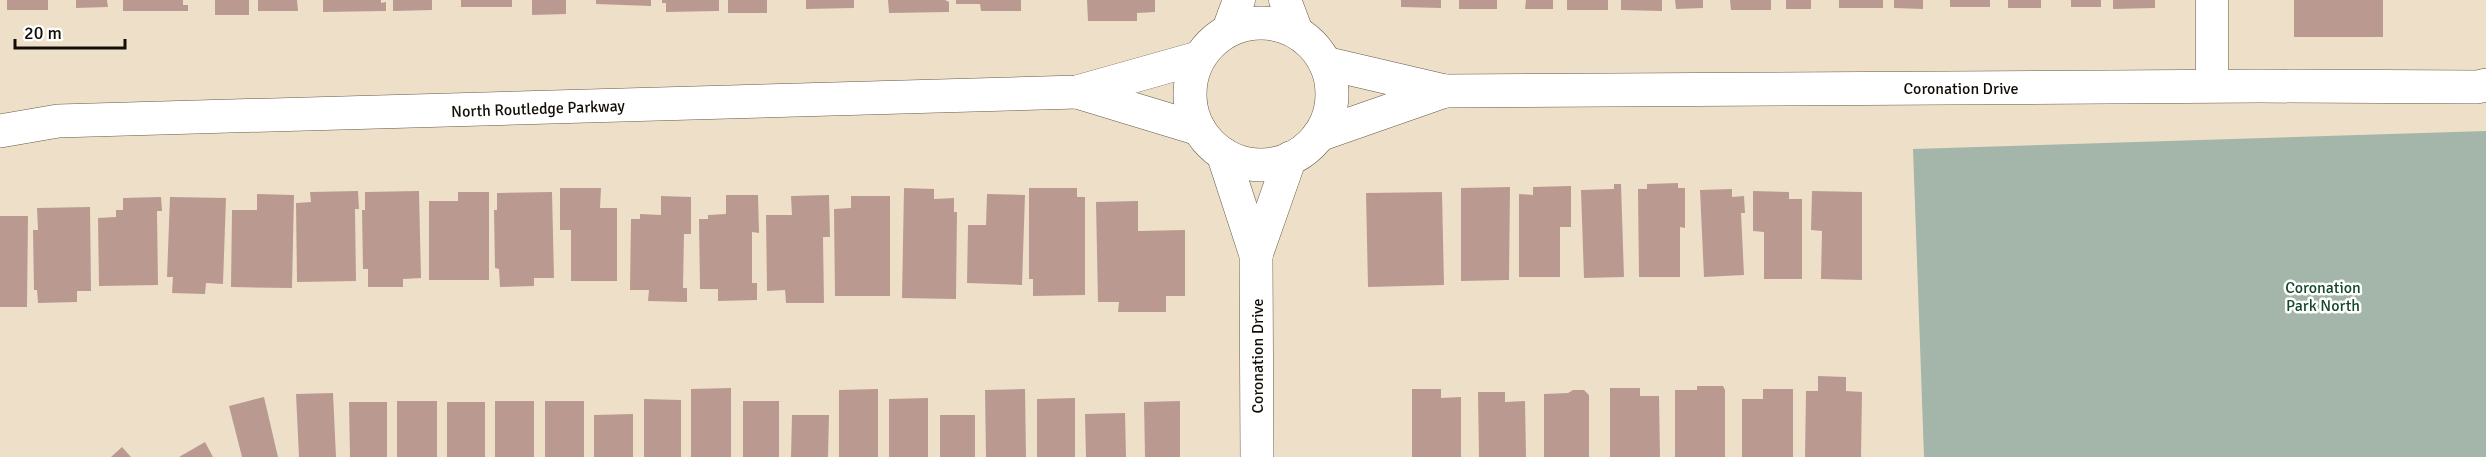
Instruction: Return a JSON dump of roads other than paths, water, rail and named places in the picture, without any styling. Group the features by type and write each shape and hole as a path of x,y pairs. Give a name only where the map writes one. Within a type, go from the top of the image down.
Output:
{"street":[{"path":"1285,0 1297,32"},
{"path":"2212,0 2212,86"},
{"path":"1233,15 1251,23 1274,24 1297,32 1313,46 1325,63 1331,81 1332,100 1328,118 1319,135 1306,148 1290,158 1268,164 1245,163 1223,154 1209,143 1199,129 1190,106 1190,82 1198,58 1233,15"},
{"name":"North Routledge Parkway","path":"0,131 58,121 1077,92 1198,58"},
{"name":"Coronation Drive","path":"1325,63 1445,91 2212,86 2483,87"},
{"name":"Coronation Drive","path":"1319,135 1445,91"},
{"name":"North Routledge Parkway","path":"1077,92 1199,129"},
{"name":"Coronation Drive","path":"1223,154 1256,255 1257,457"},
{"name":"Coronation Drive","path":"1256,255 1290,158"}],"park label":[{"name":"Coronation Park North","path":"2323,296"}]}
